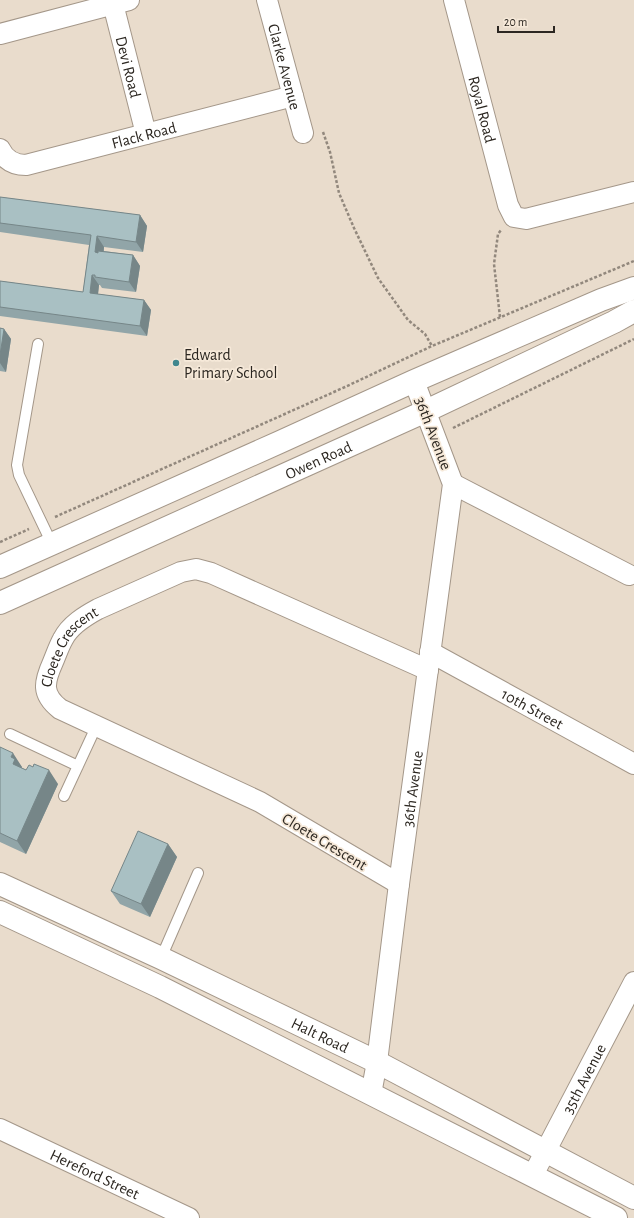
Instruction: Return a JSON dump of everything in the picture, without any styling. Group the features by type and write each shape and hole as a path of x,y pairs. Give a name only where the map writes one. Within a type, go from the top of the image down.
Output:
{"street":[{"name":"Clarke Avenue","path":"267,0 302,133"},
{"name":"Royal Road","path":"454,0 508,205 514,217"},
{"path":"0,34 118,1"},
{"name":"Devi Road","path":"118,1 146,134"},
{"name":"Flack Road","path":"0,149 4,157 10,162 26,165 293,96"},
{"path":"514,217 526,219 634,192"},
{"name":"Owen Road","path":"0,567 414,381 602,300 634,288"},
{"name":"Owen Road","path":"0,603 426,411 614,322 634,311"},
{"name":"36th Avenue","path":"371,1094 454,484 414,381"},
{"name":"36th Avenue","path":"454,484 629,575"},
{"name":"Cloete Crescent","path":"399,884 260,802 60,709 53,704 48,697 46,691 46,677 63,638 86,615 181,572 196,569 211,573 429,661"},
{"name":"10th Street","path":"429,661 634,764"},
{"name":"Halt Road","path":"0,884 161,958 376,1062 634,1198"},
{"name":"Halt Road","path":"0,912 160,987 616,1218"},
{"name":"35th Avenue","path":"533,1175 634,982"},
{"name":"Hereford Street","path":"0,1129 189,1218"}],"lane":[{"path":"38,344 17,465 19,475 52,544"},
{"path":"64,796 96,727"},
{"path":"10,734 78,766"},
{"path":"161,958 198,873"}],"path":[{"path":"302,133 322,129 330,152 339,192 354,228 378,278 408,320 425,334 432,346"},
{"path":"500,317 494,264 498,234 514,217"},
{"path":"0,542 345,387 432,346 634,261"},
{"path":"453,428 496,405 634,339"}],"building":[{"path":"0,197 140,215 136,242 97,236 95,252 98,253 98,251 133,255 129,282 95,277 95,275 92,275 90,293 144,300 140,326 0,307 0,281 83,292 91,235 0,223"},
{"path":"0,328 4,329 0,355"},
{"path":"0,747 13,753 11,757 15,759 13,764 26,770 29,765 33,767 34,764 49,770 17,841 0,833"},
{"path":"138,831 168,844 141,904 111,891"}],"place":[{"name":"Edward Primary School","path":"176,363"}]}
